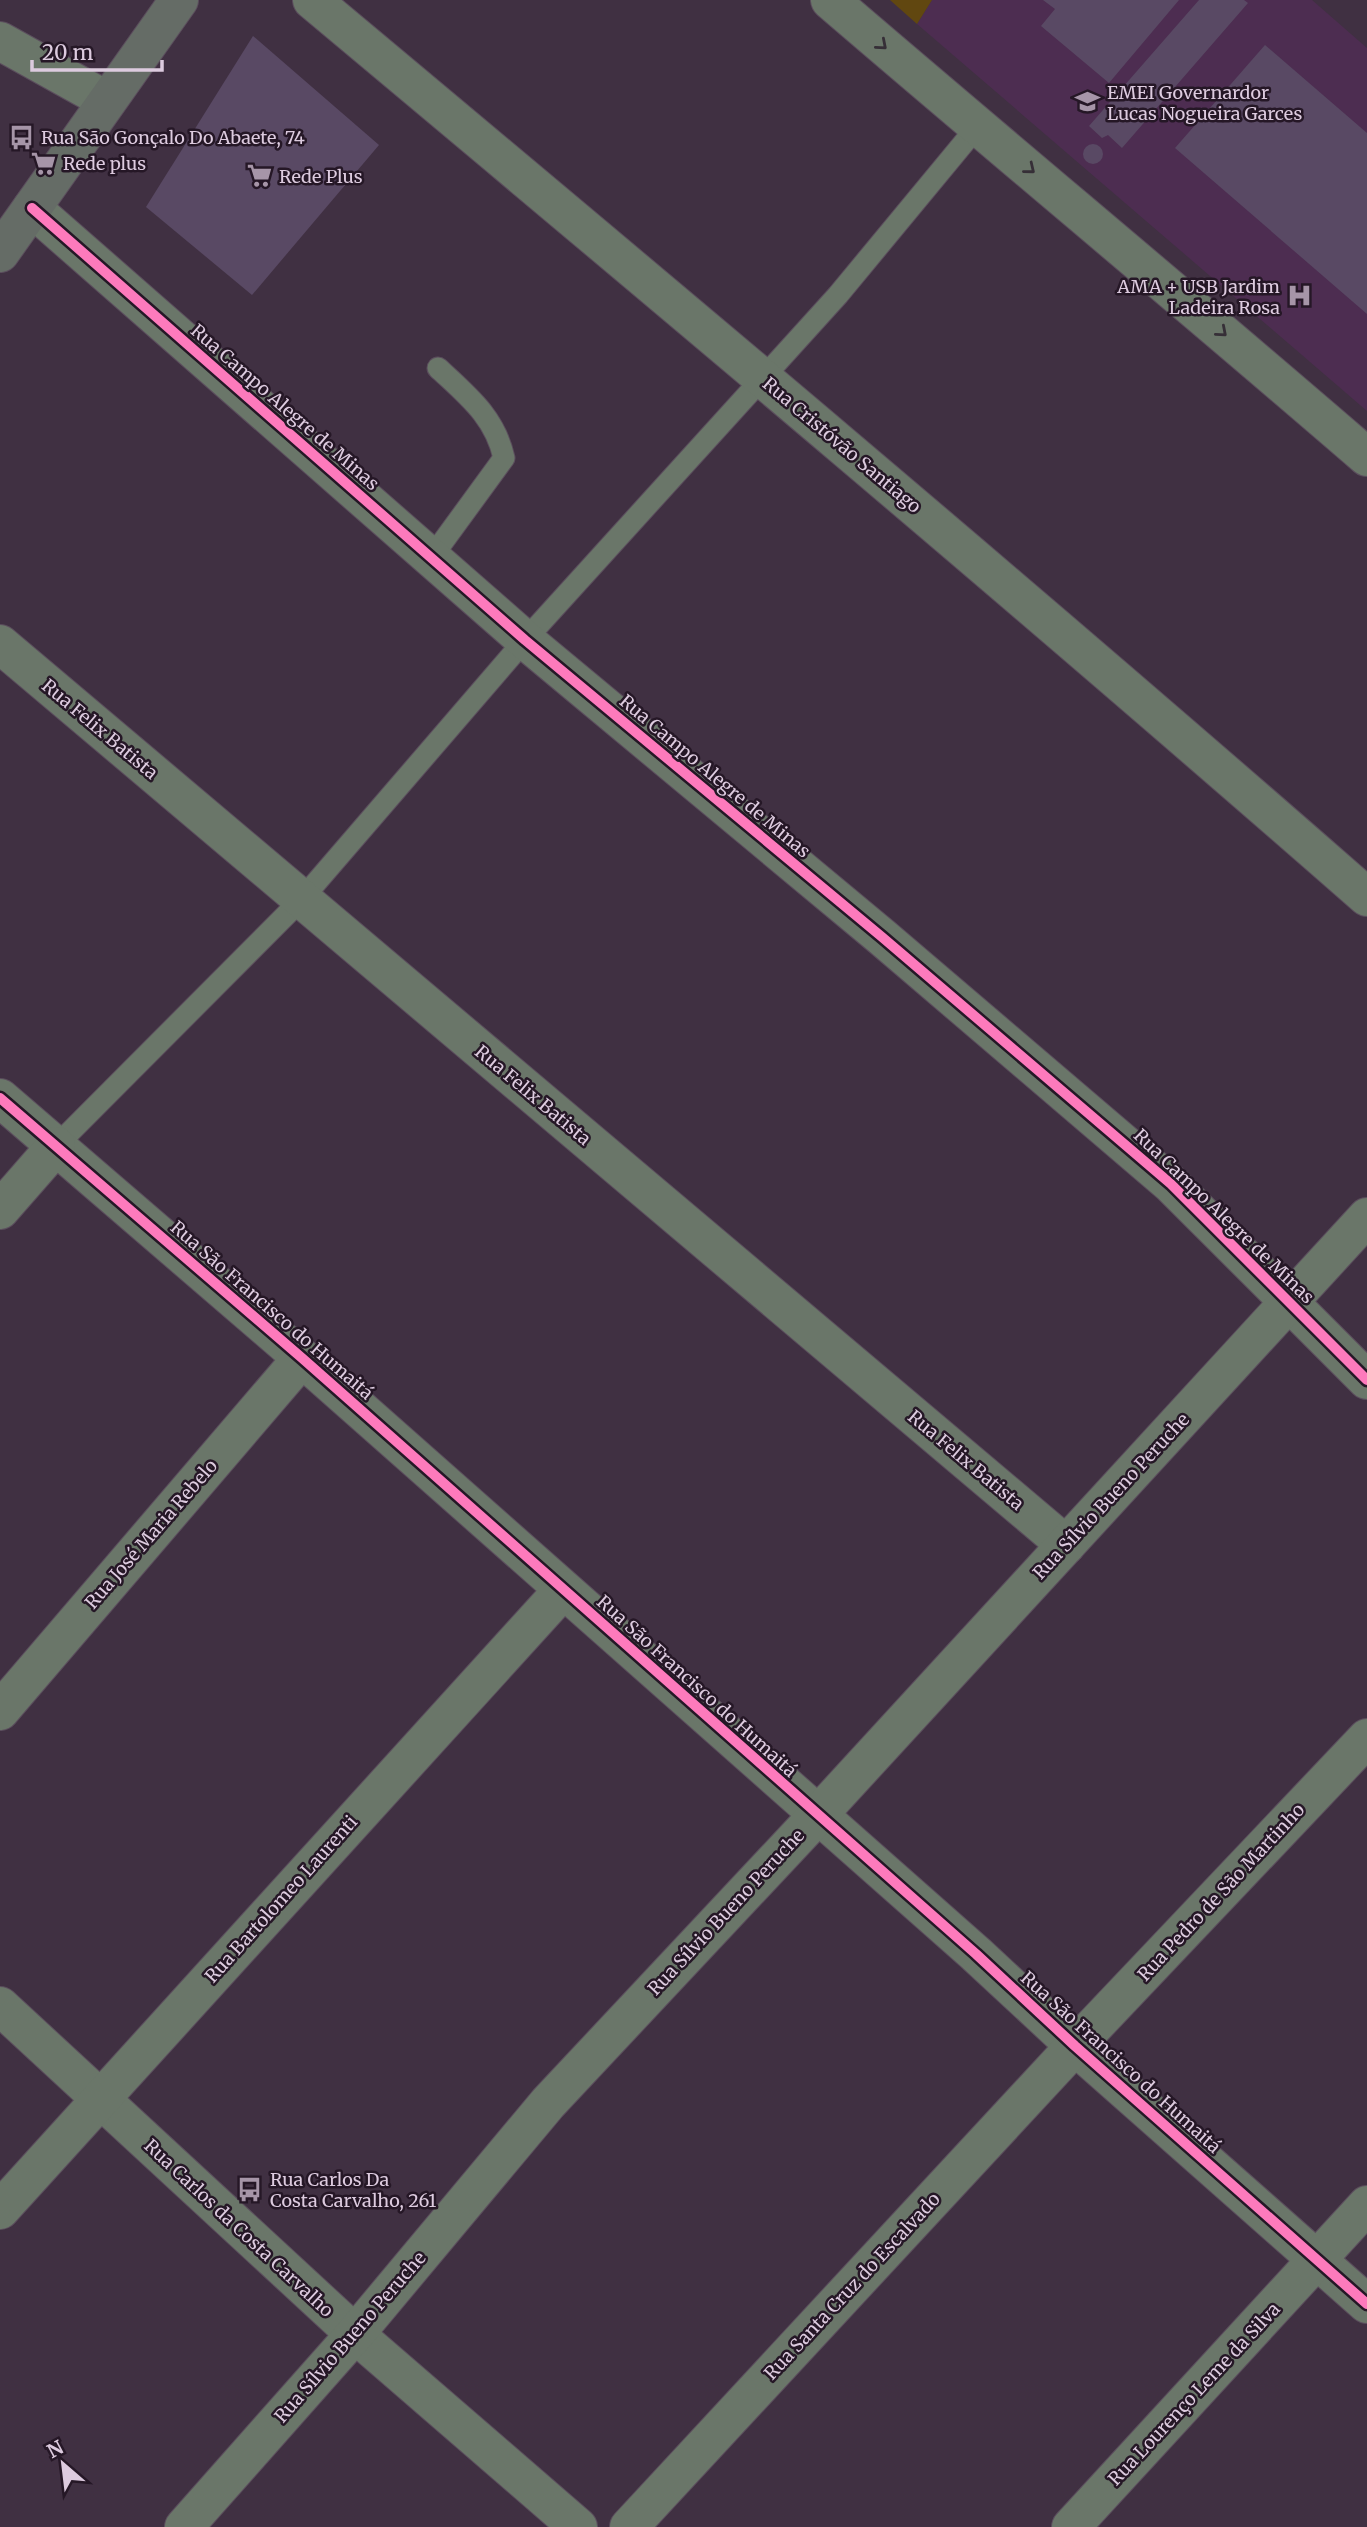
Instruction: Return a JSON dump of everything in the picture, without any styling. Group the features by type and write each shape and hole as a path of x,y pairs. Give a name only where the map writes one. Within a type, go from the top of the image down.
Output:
{"street":[{"path":"0,253 179,0"},
{"name":"Rua Cristóvão Santiago","path":"312,0 763,377 1367,897"},
{"path":"830,0 977,127 1093,221 1367,457"},
{"path":"0,41 106,100"},
{"name":"Rua Campo Alegre de Minas","path":"32,208 525,640 1171,1184 1367,1380"},
{"name":"Rua Felix Batista","path":"0,644 1066,1545"},
{"name":"Rua São Francisco do Humaitá","path":"0,1098 302,1358 1367,2304"},
{"path":"0,1210 56,1146"},
{"name":"Rua Sílvio Bueno Peruche","path":"184,2527 355,2334 548,2103 817,1816 1367,1217"},
{"name":"Rua José Maria Rebelo","path":"0,1711 302,1358"},
{"name":"Rua Bartolomeo Laurenti","path":"0,2210 563,1590"},
{"name":"Rua Pedro de São Martinho","path":"1075,2046 1367,1738"},
{"name":"Rua Carlos da Costa Carvalho","path":"0,2006 355,2334 578,2527"},
{"name":"Rua Santa Cruz do Escalvado","path":"629,2527 1075,2046"},
{"name":"Rua Lourenço Leme da Silva","path":"1071,2527 1367,2205"}],"lane":[{"path":"56,1146 301,900 525,640 838,295 977,127"},
{"path":"432,558 504,458 499,437 484,411 438,368"}],"shaded area":[{"path":"890,0 932,0 917,24"},
{"name":"AMA + USB Jardim Ladeira Rosa","path":"932,0 1312,0 1367,48 1367,411 917,24"}],"building":[{"path":"1043,0 1179,0 1109,83 1041,26 1055,9"},
{"path":"1199,0 1244,0 1248,3 1122,148 1108,135 1102,138 1089,126"},
{"name":"Rede Plus","path":"253,36 379,145 252,295 146,207"},
{"path":"1265,45 1367,133 1367,314 1175,148"},
{"path":"1093,144 1100,147 1103,154 1100,161 1093,164 1086,161 1083,154 1086,147"}],"cycle path":[{"path":"32,208 525,640 882,937 1171,1184 1367,1380"},
{"path":"0,1098 302,1358 1367,2304"}],"place":[{"name":"EMEI Governardor Lucas Nogueira Garces","path":"1087,102"},
{"name":"Rua São Gonçalo Do Abaete, 74","path":"21,137"},
{"name":"Rede plus","path":"43,163"},
{"name":"Rede Plus","path":"259,176"},
{"name":"AMA + USB Jardim Ladeira Rosa","path":"1300,296"},
{"name":"Rua Carlos Da Costa Carvalho, 261","path":"250,2189"}]}
